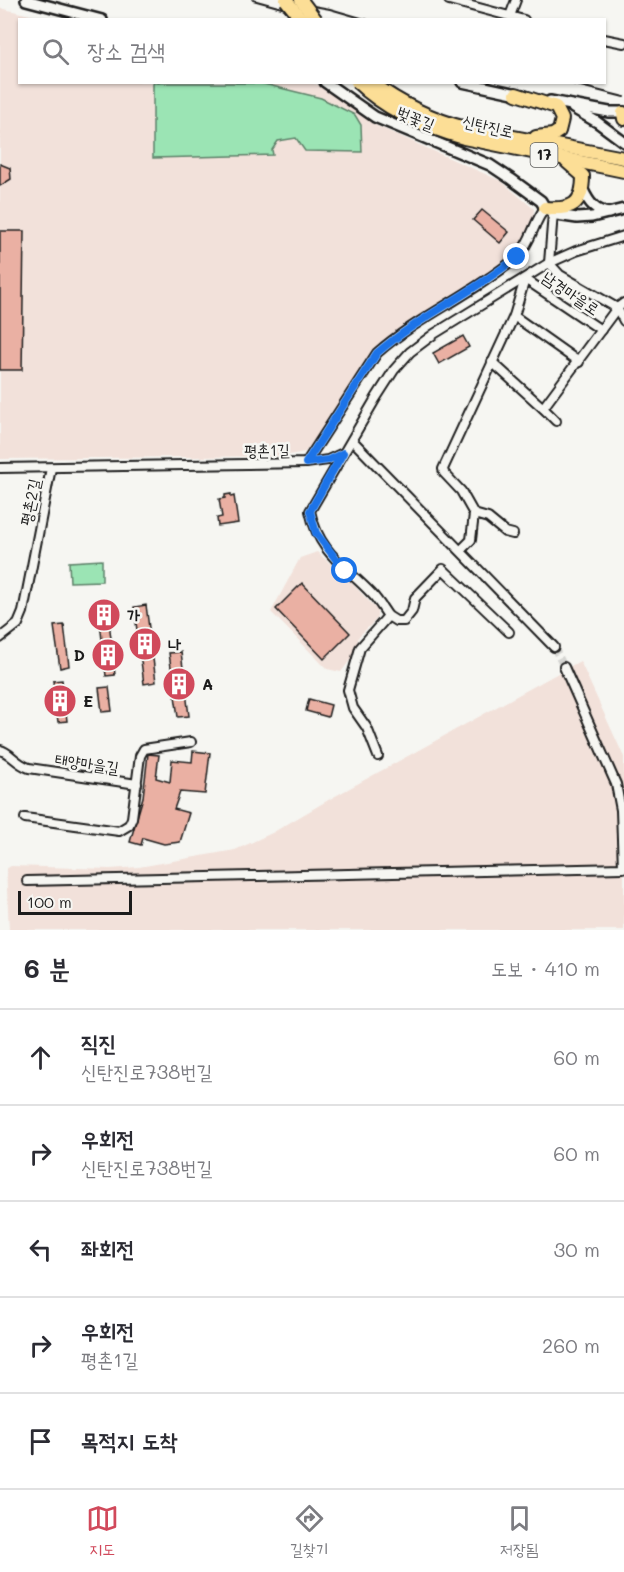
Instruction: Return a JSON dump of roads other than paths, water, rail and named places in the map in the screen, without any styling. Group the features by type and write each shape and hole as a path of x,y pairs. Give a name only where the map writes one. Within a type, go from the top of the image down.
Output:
{"main road":[{"path":"286,0 300,18"},
{"path":"300,0 314,18"},
{"name":"신탄진로","path":"360,84 390,108 415,121 561,159 624,171"},
{"name":"신탄진로","path":"375,84 395,100 465,133 521,138 624,158"},
{"path":"516,94 556,107 562,119 559,131 553,135 521,138"},
{"path":"552,212 575,204 583,190 584,176 561,159"}],"street":[{"path":"26,0 94,18"},
{"path":"449,0 517,18"},
{"path":"510,16 516,0"},
{"path":"606,39 624,43"},
{"name":"벚꽃길","path":"328,84 365,112 490,165 541,201 552,212"},
{"path":"344,94 350,84"},
{"path":"365,112 364,100 371,84"},
{"path":"471,84 624,114"},
{"path":"566,104 597,122 624,142"},
{"path":"583,190 588,201 595,208 612,213"},
{"path":"549,263 552,212 577,218 624,209"},
{"name":"평촌1길","path":"0,468 306,463 377,353 391,341 479,286 517,257 532,236 538,216 552,212"},
{"path":"509,632 443,569 415,598 412,611 404,621 396,621 388,616 372,594 345,571 329,552 316,533 310,511 394,370 410,352 434,333 549,263 576,251 624,236"},
{"name":"남경마을로","path":"543,408 620,306 560,275 549,263"},
{"path":"461,550 471,540 474,514 461,491 444,474 443,469 514,316 525,279"},
{"name":"남경마을로","path":"525,279 601,330"},
{"path":"620,306 624,321"},
{"path":"514,316 579,362"},
{"path":"492,362 556,421"},
{"path":"352,440 554,647"},
{"path":"306,463 328,460 343,453"},
{"name":"평촌2길","path":"0,638 18,624 22,612 51,468"},
{"path":"474,514 488,518 505,532 513,534"},
{"path":"378,756 367,729 353,708 348,690 360,648 388,616"},
{"path":"27,881 623,868 620,782 564,667"},
{"path":"137,784 140,756 144,749 191,742"},
{"name":"태양마을길","path":"0,750 5,751 18,765 28,768 137,784 132,818 129,825 119,831 25,818"}],"tunnel":[{"path":"554,647 564,667"}],"railway":[{"path":"253,0 318,18"},
{"path":"281,0 330,9 361,18"},
{"path":"573,84 624,97"}],"place":[{"name":"가","path":"104,615"},
{"name":"나","path":"145,644"},
{"name":"D","path":"108,655"},
{"name":"A","path":"179,684"},
{"name":"E","path":"60,701"}]}
